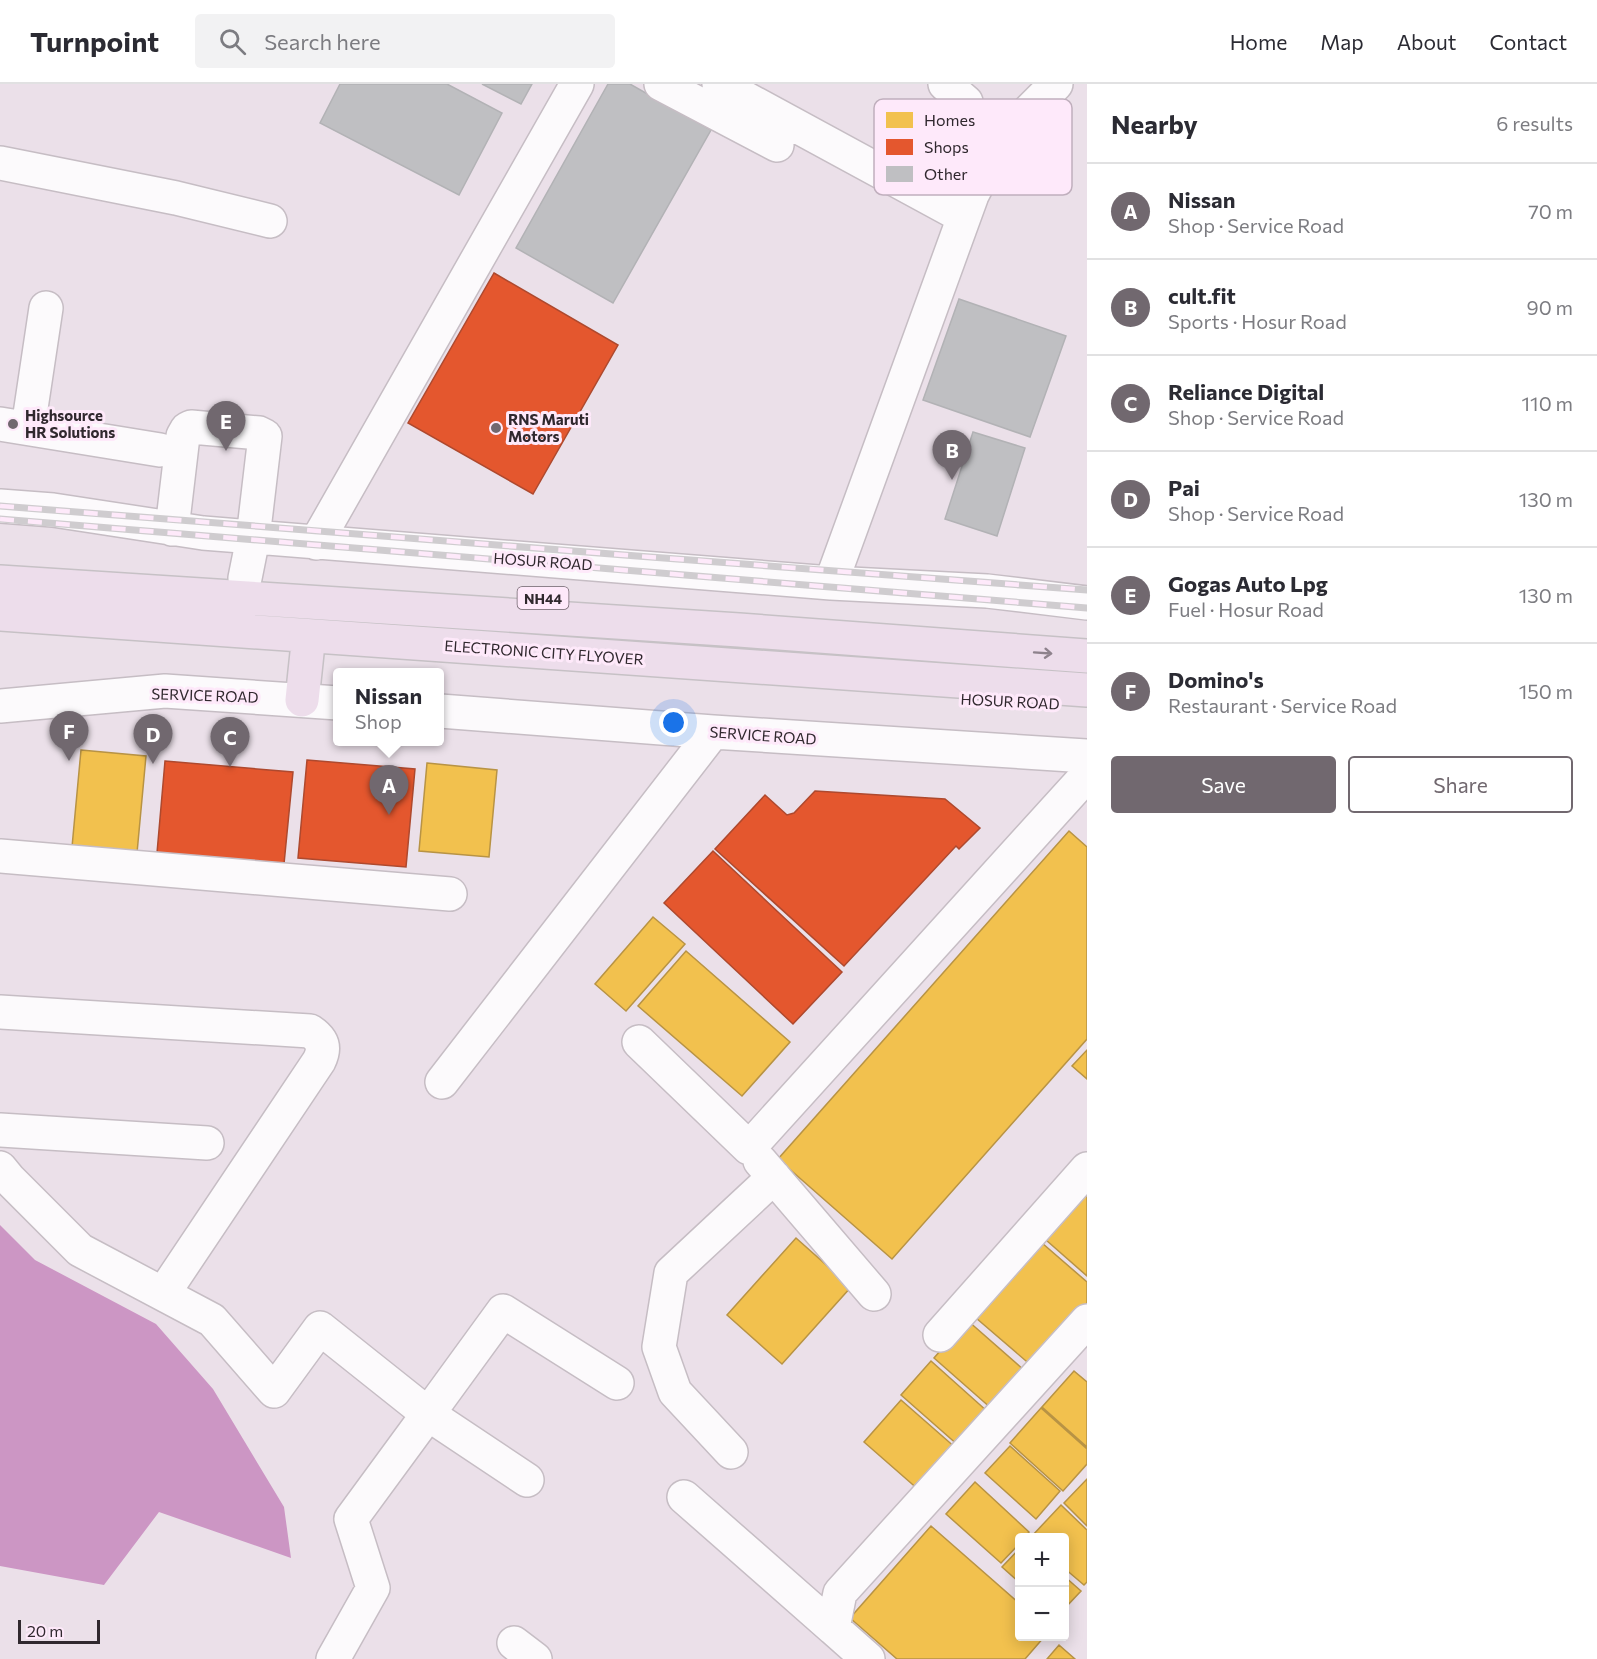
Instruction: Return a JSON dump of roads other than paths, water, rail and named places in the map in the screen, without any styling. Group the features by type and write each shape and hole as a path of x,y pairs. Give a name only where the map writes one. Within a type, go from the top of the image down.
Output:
{"highway":[{"name":"NH44","path":"0,561 1087,635"},
{"path":"0,582 739,630 1087,656"},
{"name":"ELECTRONIC CITY FLYOVER","path":"0,614 1087,690"},
{"name":"HOSUR ROAD","path":"0,633 1087,706"},
{"path":"302,700 307,653"}],"street":[{"path":"316,543 577,84"},
{"path":"661,84 777,145"},
{"path":"719,84 874,168"},
{"path":"1041,99 1056,84"},
{"path":"0,163 176,198 270,220"},
{"path":"923,195 963,217"},
{"path":"831,583 972,195"},
{"path":"46,308 14,426 160,450"},
{"path":"172,529 183,436 187,429 191,427 259,433 265,436 253,538 245,578"},
{"name":"HOSUR ROAD","path":"0,506 53,510 172,529 253,538 831,583 987,591 1087,603"},
{"name":"SERVICE ROAD","path":"0,706 165,692 333,703"},
{"name":"SERVICE ROAD","path":"444,711 713,732 1087,756"},
{"path":"442,1082 713,732"},
{"path":"749,1148 1087,775"},
{"path":"0,856 450,894"},
{"path":"0,1012 310,1030 322,1043 324,1050 319,1061 163,1294"},
{"path":"639,1042 749,1148 874,1294"},
{"path":"0,1130 207,1143"},
{"path":"0,1168 80,1250 212,1320 274,1391 320,1328 428,1414 527,1480"},
{"path":"940,1335 1087,1168"},
{"path":"731,1452 675,1392 659,1347 671,1273 774,1177"},
{"path":"333,1659 373,1588 351,1520 503,1311 617,1383"},
{"path":"833,1628 840,1593 1087,1321"},
{"path":"684,1497 868,1659"}],"railway":[{"path":"0,506 1087,590"},
{"path":"0,519 1087,608"}],"place":[{"name":"Highsource HR Solutions","path":"13,424"},
{"name":"RNS Maruti Motors","path":"496,428"},
{"name":"Gogas Auto Lpg","path":"226,451"},
{"name":"cult.fit","path":"952,480"},
{"name":"Domino's","path":"69,761"},
{"name":"Pai","path":"153,764"},
{"name":"Reliance Digital","path":"230,767"},
{"name":"Nissan","path":"389,815"}]}
